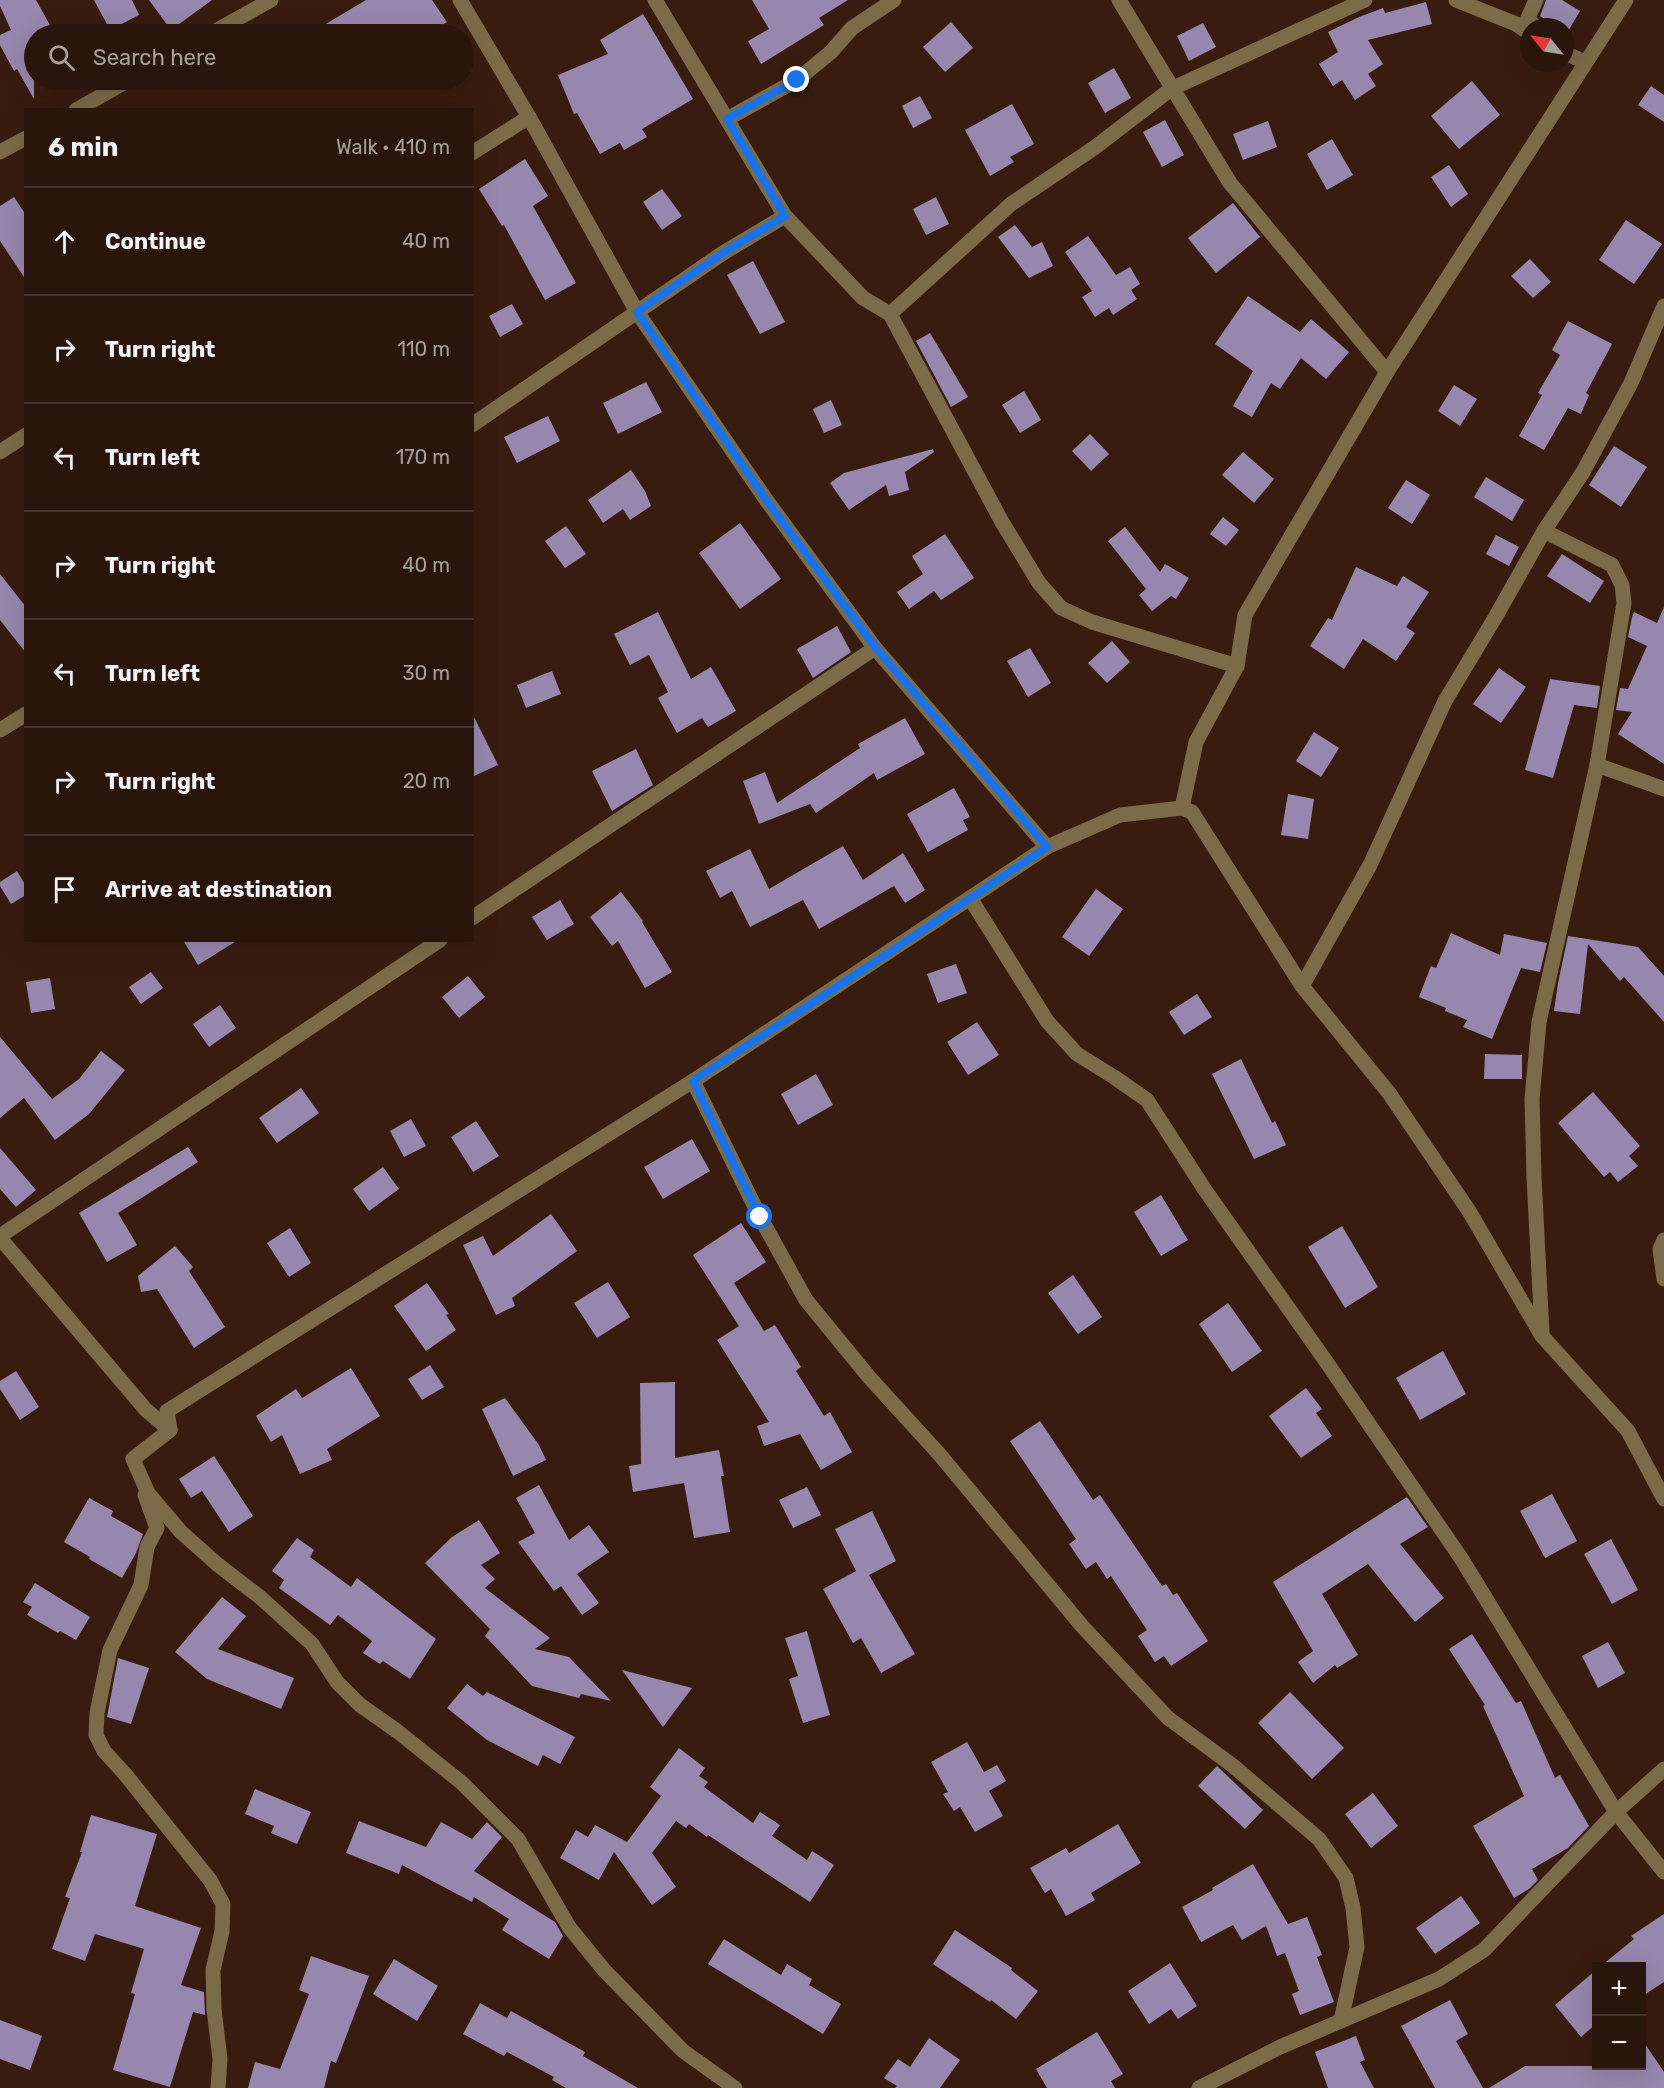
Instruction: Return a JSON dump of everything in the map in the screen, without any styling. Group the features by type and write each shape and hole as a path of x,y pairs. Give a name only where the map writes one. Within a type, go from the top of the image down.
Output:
{"street":[{"path":"228,24 272,0"},
{"path":"460,0 529,117 637,312 767,501 876,648 1047,847"},
{"path":"655,0 785,216 863,298 890,314 1002,522 1039,584 1061,608 1092,622 1237,666"},
{"path":"727,119 797,80 831,52 852,28 894,0"},
{"path":"1119,0 1230,183 1387,372"},
{"path":"890,314 1011,204 1094,148 1172,89 1365,0"},
{"path":"1456,0 1520,27"},
{"path":"1528,18 1536,0"},
{"path":"1182,808 1196,742 1237,666 1245,615 1387,372 1626,0"},
{"path":"1574,57 1585,62"},
{"path":"80,108 111,90"},
{"path":"474,152 529,117"},
{"path":"0,152 24,139"},
{"path":"474,424 723,253 785,216"},
{"path":"1302,986 1370,865 1445,701 1544,531 1583,472 1631,383 1664,306"},
{"path":"0,452 24,436"},
{"path":"1542,1336 1532,1099 1539,1022 1597,765 1623,616 1622,585 1612,565 1544,531"},
{"path":"474,917 876,648"},
{"path":"0,730 24,715"},
{"path":"1597,765 1664,789"},
{"path":"170,1430 167,1411 693,1081 1047,847 1120,815 1182,808 1192,812 1302,986 1389,1093 1469,1211 1542,1336 1628,1431 1664,1499"},
{"path":"970,898 1047,1022 1077,1054 1147,1100 1205,1190 1461,1558 1616,1812 1664,1872"},
{"path":"170,1430 146,1410 0,1237 437,942"},
{"path":"693,1081 760,1217 806,1300 869,1377 940,1455 1082,1626 1168,1718 1232,1765 1319,1839 1346,1878 1353,1908 1357,1947 1341,2021"},
{"path":"1664,1240 1660,1249 1664,1279"},
{"path":"133,1459 170,1430"},
{"path":"133,1459 157,1528 147,1547 141,1585 110,1650 97,1713 96,1735 104,1752 125,1774 210,1880 223,1904 222,1932 213,1970 214,2009 220,2059 218,2088"},
{"path":"133,1459 148,1493 181,1532 261,1598 312,1644 337,1682 360,1705 462,1783 518,1839 569,1927 604,1970 683,2051 735,2088"},
{"path":"1199,2088 1280,2047 1439,1979 1484,1950 1616,1812 1664,1769"}],"building":[{"path":"0,0 36,0 49,24 24,24 24,81 17,69 14,71 0,45 0,35 11,30 0,6"},
{"path":"94,0 132,0 139,15 122,24 107,24"},
{"path":"149,0 212,0 179,24 167,24"},
{"path":"366,0 432,0 447,22 444,24 326,24"},
{"path":"752,0 848,0 819,18 824,25 761,64 748,41 769,29"},
{"path":"1546,0 1562,0 1580,11 1574,21 1574,18 1543,18 1540,16"},
{"path":"1426,2 1432,24 1368,40 1383,64 1368,74 1376,86 1355,100 1342,80 1333,86 1319,64 1338,52 1328,32 1383,8 1385,13"},
{"path":"643,14 693,99 642,129 647,137 624,150 620,143 600,154 577,113 574,114 558,75 608,54 600,40"},
{"path":"951,22 973,48 945,72 923,47"},
{"path":"1203,23 1216,47 1189,61 1177,36"},
{"path":"1114,68 1131,98 1105,113 1088,83"},
{"path":"1472,81 1500,115 1459,149 1431,116"},
{"path":"1651,86 1664,95 1664,122 1638,105"},
{"path":"29,90 34,90 34,99"},
{"path":"920,96 932,118 913,128 902,106"},
{"path":"1012,104 1034,144 1010,157 1014,162 990,176 965,130"},
{"path":"1165,120 1184,155 1162,167 1143,132"},
{"path":"1268,121 1277,147 1243,160 1233,134"},
{"path":"1332,139 1353,175 1327,190 1307,154"},
{"path":"525,159 548,196 533,206 576,283 545,300 504,225 502,226 479,189"},
{"path":"1449,165 1468,194 1451,207 1431,177"},
{"path":"662,189 682,216 662,230 643,202"},
{"path":"14,197 24,212 24,277 0,241 0,206"},
{"path":"936,197 949,224 926,235 913,209"},
{"path":"1233,203 1260,237 1216,273 1188,238"},
{"path":"1626,220 1662,244 1634,284 1599,260"},
{"path":"1015,225 1032,247 1042,242 1053,266 1029,278 998,237"},
{"path":"1088,236 1116,275 1130,267 1140,284 1131,290 1137,299 1113,315 1109,308 1095,317 1082,297 1092,291 1065,252"},
{"path":"1530,259 1551,282 1533,298 1511,276"},
{"path":"753,261 785,322 760,334 727,275"},
{"path":"1248,296 1300,332 1311,319 1349,352 1326,379 1301,358 1280,389 1271,383 1252,417 1233,406 1253,371 1215,344"},
{"path":"512,304 523,324 500,337 489,316"},
{"path":"1568,321 1612,344 1586,393 1589,395 1581,414 1568,408 1544,450 1519,436 1542,395 1538,393 1560,355 1552,350"},
{"path":"930,333 968,397 951,407 916,341"},
{"path":"646,382 662,412 618,434 603,403"},
{"path":"1454,385 1477,399 1460,426 1438,411"},
{"path":"1024,391 1041,420 1020,433 1002,405"},
{"path":"831,400 842,425 824,433 813,409"},
{"path":"548,416 560,441 517,463 504,437"},
{"path":"1090,434 1109,454 1091,471 1072,451"},
{"path":"1614,446 1647,467 1621,507 1589,485"},
{"path":"933,449 934,452 905,472 909,490 889,496 886,485 849,510 830,483 844,473"},
{"path":"1243,452 1274,479 1254,503 1222,475"},
{"path":"631,470 645,491 651,506 630,520 623,509 603,523 588,500"},
{"path":"1486,477 1524,500 1512,521 1474,497"},
{"path":"1406,480 1430,495 1412,524 1388,508"},
{"path":"1223,517 1239,530 1226,546 1210,534"},
{"path":"740,523 781,579 740,609 699,553"},
{"path":"566,526 586,554 565,568 545,541"},
{"path":"1125,527 1160,572 1165,564 1189,578 1176,599 1171,596 1152,611 1139,595 1146,589 1108,541"},
{"path":"945,534 974,578 941,600 934,591 909,609 897,592 923,574 912,556"},
{"path":"1496,535 1519,547 1509,566 1486,554"},
{"path":"1562,554 1604,581 1590,603 1547,576"},
{"path":"1356,567 1397,586 1403,576 1429,592 1406,627 1415,633 1396,661 1363,639 1344,669 1310,646 1328,618 1332,620"},
{"path":"0,574 24,604 24,650 0,620"},
{"path":"1664,607 1664,764 1618,734 1632,712 1616,710 1620,688 1628,689 1647,646 1628,637 1634,612 1657,623"},
{"path":"658,612 691,679 711,667 736,711 708,727 702,718 677,733 658,698 668,692 649,655 630,665 614,634"},
{"path":"837,626 851,652 813,678 797,649"},
{"path":"1112,641 1130,662 1107,683 1088,663"},
{"path":"1030,648 1051,683 1028,697 1007,661"},
{"path":"1499,668 1526,687 1501,723 1473,704"},
{"path":"552,671 561,694 526,708 517,685"},
{"path":"1550,679 1600,686 1597,708 1574,705 1553,778 1525,770"},
{"path":"474,717 498,765 474,776"},
{"path":"905,718 925,754 877,780 874,773 816,813 810,804 759,824 743,781 765,772 777,803 860,748 858,744"},
{"path":"1314,732 1339,748 1321,777 1296,761"},
{"path":"636,749 653,785 612,811 592,771"},
{"path":"954,788 970,817 963,820 968,830 928,852 907,814"},
{"path":"1288,794 1314,799 1308,839 1281,835"},
{"path":"843,846 863,880 903,853 925,890 905,903 894,886 819,929 803,900 750,927 732,891 720,898 706,871 750,849 769,889"},
{"path":"17,871 24,883 24,896 11,904 0,882"},
{"path":"1096,889 1123,909 1089,956 1062,937"},
{"path":"621,892 643,921 672,972 645,988 618,941 612,946 590,917"},
{"path":"560,900 574,924 547,940 532,917"},
{"path":"1451,933 1500,955 1504,934 1547,943 1540,972 1521,968 1492,1039 1463,1027 1467,1020 1419,997 1431,966 1436,968"},
{"path":"1568,936 1638,947 1664,976 1664,1022 1624,977 1620,981 1588,944 1580,1014 1554,1011"},
{"path":"184,942 235,942 198,965"},
{"path":"956,964 967,993 938,1003 927,974"},
{"path":"151,972 163,988 141,1004 129,987"},
{"path":"468,976 485,997 459,1018 442,997"},
{"path":"50,978 55,1009 31,1013 26,982"},
{"path":"1197,994 1212,1017 1184,1035 1169,1012"},
{"path":"220,1005 236,1028 209,1047 193,1024"},
{"path":"977,1022 999,1055 968,1075 947,1042"},
{"path":"0,1037 52,1099 79,1079 101,1051 125,1070 89,1114 55,1140 24,1098 0,1118"},
{"path":"1485,1054 1522,1055 1522,1079 1484,1079"},
{"path":"1241,1059 1272,1123 1275,1121 1286,1145 1254,1159 1212,1074"},
{"path":"816,1074 833,1105 798,1125 781,1094"},
{"path":"301,1088 319,1113 277,1143 259,1118"},
{"path":"1593,1092 1640,1146 1629,1156 1638,1166 1618,1182 1610,1172 1604,1177 1558,1123"},
{"path":"411,1119 426,1146 404,1157 390,1131"},
{"path":"476,1121 499,1156 473,1172 451,1137"},
{"path":"692,1139 710,1171 663,1199 644,1167"},
{"path":"188,1147 198,1162 118,1213 137,1245 107,1262 79,1213"},
{"path":"0,1148 36,1190 16,1207 0,1189"},
{"path":"383,1167 399,1189 369,1211 353,1189"},
{"path":"1161,1195 1188,1240 1161,1256 1134,1212"},
{"path":"551,1214 577,1251 512,1298 515,1306 496,1315 463,1245 483,1236 493,1256"},
{"path":"741,1223 766,1262 734,1283 764,1331 775,1325 801,1367 796,1371 824,1416 830,1412 852,1452 821,1470 800,1434 764,1446 757,1426 769,1422 717,1340 739,1326 693,1255"},
{"path":"1342,1226 1378,1287 1345,1308 1308,1247"},
{"path":"290,1228 311,1263 289,1277 267,1243"},
{"path":"175,1246 193,1267 189,1271 225,1327 194,1348 157,1289 141,1292 138,1276"},
{"path":"1073,1275 1102,1317 1078,1334 1048,1293"},
{"path":"608,1282 630,1317 597,1338 574,1303"},
{"path":"427,1283 449,1314 446,1315 456,1330 426,1351 394,1306"},
{"path":"1228,1303 1262,1351 1232,1372 1199,1324"},
{"path":"1443,1351 1466,1394 1420,1420 1396,1378"},
{"path":"430,1365 444,1387 422,1400 408,1379"},
{"path":"351,1368 380,1416 327,1449 332,1460 300,1474 282,1435 271,1442 256,1416 296,1389 302,1398"},
{"path":"16,1371 39,1407 20,1420 0,1389 0,1381"},
{"path":"675,1382 675,1458 719,1450 730,1532 694,1538 684,1483 633,1492 629,1466 641,1464 640,1383"},
{"path":"1306,1388 1322,1409 1316,1413 1332,1436 1301,1458 1269,1416"},
{"path":"505,1398 539,1445 546,1460 513,1476 482,1409"},
{"path":"1040,1421 1093,1500 1100,1495 1162,1586 1166,1584 1173,1595 1177,1593 1208,1641 1171,1666 1164,1656 1155,1662 1138,1636 1147,1630 1111,1576 1107,1579 1096,1562 1086,1569 1069,1544 1076,1539 1010,1441"},
{"path":"214,1456 253,1516 229,1532 202,1491 191,1498 179,1479"},
{"path":"539,1485 569,1540 589,1525 609,1552 577,1574 599,1603 582,1615 561,1586 554,1591 518,1542 535,1533 516,1498"},
{"path":"807,1487 821,1515 793,1528 779,1500"},
{"path":"1552,1494 1577,1541 1545,1558 1520,1511"},
{"path":"1407,1497 1428,1527 1400,1544 1444,1598 1415,1622 1368,1564 1322,1594 1358,1655 1337,1668 1335,1665 1313,1683 1298,1662 1313,1651 1273,1582"},
{"path":"89,1498 113,1511 111,1516 143,1534 136,1553 122,1578 64,1542"},
{"path":"872,1511 896,1561 869,1575 915,1654 881,1673 861,1638 853,1643 823,1589 856,1571 835,1529"},
{"path":"479,1520 500,1553 481,1565 495,1579 485,1588 550,1638 535,1649 569,1657 611,1701 581,1694 579,1698 532,1686 485,1636 490,1629 425,1563 452,1537"},
{"path":"297,1538 314,1550 310,1557 351,1587 357,1578 436,1639 410,1679 383,1661 380,1664 363,1653 372,1641 338,1615 330,1625 279,1588 284,1580 272,1571"},
{"path":"1611,1539 1638,1590 1612,1604 1584,1554"},
{"path":"35,1583 90,1617 76,1640 60,1631 58,1633 27,1615 32,1607 23,1602"},
{"path":"222,1597 246,1616 218,1649 294,1678 281,1709 207,1679 175,1652"},
{"path":"807,1631 830,1715 803,1723 789,1679 798,1676 785,1638"},
{"path":"1472,1634 1516,1703 1521,1701 1555,1778 1560,1775 1589,1826 1568,1848 1532,1869 1538,1880 1514,1898 1473,1826 1524,1796 1483,1706 1485,1705 1449,1649"},
{"path":"1608,1642 1625,1673 1598,1688 1582,1656"},
{"path":"118,1658 149,1668 131,1724 107,1717"},
{"path":"622,1670 692,1688 663,1727"},
{"path":"467,1684 483,1696 487,1692 575,1737 560,1764 543,1755 538,1766 487,1740 447,1708"},
{"path":"1290,1692 1344,1748 1312,1779 1258,1723"},
{"path":"967,1742 984,1772 997,1765 1006,1781 989,1791 1003,1816 975,1832 960,1807 954,1811 943,1794 948,1792 931,1762"},
{"path":"679,1748 705,1768 699,1776 708,1782 704,1787 753,1823 760,1812 780,1825 772,1836 807,1860 812,1851 834,1865 810,1902 708,1835 707,1837 689,1824 686,1828 676,1821 652,1853 676,1887 652,1905 614,1852 599,1880 560,1858 576,1830 588,1837 595,1825 627,1842 661,1796 650,1787"},
{"path":"1217,1766 1263,1810 1245,1829 1198,1786"},
{"path":"255,1789 311,1812 297,1844 271,1833 274,1826 245,1814"},
{"path":"1373,1793 1398,1826 1371,1848 1345,1814"},
{"path":"91,1815 157,1834 135,1906 201,1928 181,1985 204,1992 205,2015 193,2012 170,2087 113,2070 135,1994 131,1993 144,1949 95,1934 85,1961 52,1949 70,1898 65,1897 82,1852 80,1852"},
{"path":"359,1821 426,1847 441,1822 472,1839 487,1822 502,1837 474,1871 555,1922 563,1936 549,1959 502,1930 509,1919 474,1897 472,1902 402,1865 399,1874 346,1853"},
{"path":"1118,1824 1141,1863 1091,1893 1095,1900 1066,1916 1051,1889 1045,1893 1030,1868 1066,1848 1069,1853"},
{"path":"1253,1864 1288,1924 1307,1917 1322,1955 1317,1957 1334,2002 1300,2015 1292,1994 1299,1991 1285,1953 1277,1956 1266,1926 1242,1940 1233,1925 1201,1942 1182,1907"},
{"path":"1461,1896 1480,1923 1435,1954 1416,1928"},
{"path":"1664,1914 1664,1982 1646,1994 1646,1962 1606,1962 1634,1939 1631,1936"},
{"path":"955,1930 1012,1968 1011,1970 1038,1991 1016,2019 991,2000 990,2002 933,1964"},
{"path":"724,1939 781,1975 787,1964 812,1979 809,1985 841,2004 823,2034 708,1964"},
{"path":"311,1956 369,1976 336,2063 331,2061 324,2088 248,2088 255,2062 280,2069 309,1994 299,1990"},
{"path":"394,1959 438,1986 417,2021 373,1994"},
{"path":"1170,1963 1197,2006 1178,2019 1171,2009 1149,2024 1128,1991"},
{"path":"1592,1973 1592,2027 1581,2037 1555,2005"},
{"path":"1450,2000 1468,2034 1456,2041 1483,2088 1435,2088 1401,2026"},
{"path":"480,2003 507,2018 511,2011 585,2052 583,2056 638,2088 566,2088 552,2080 554,2077 507,2052 504,2056 463,2034"},
{"path":"0,2020 42,2036 30,2070 0,2059"},
{"path":"1097,2032 1123,2074 1111,2081 1115,2088 1047,2088 1036,2069"},
{"path":"1356,2036 1365,2060 1360,2062 1374,2088 1328,2088 1315,2052"},
{"path":"929,2038 960,2060 940,2088 895,2088 897,2086 884,2078 898,2059 910,2067"},
{"path":"1646,2045 1664,2072 1664,2088 1489,2088 1525,2066 1592,2066 1592,2070 1646,2070"}],"route":[{"path":"760,1217 693,1081 1047,847 876,648 767,501 637,312 723,253 785,216 727,119 797,80"}]}
